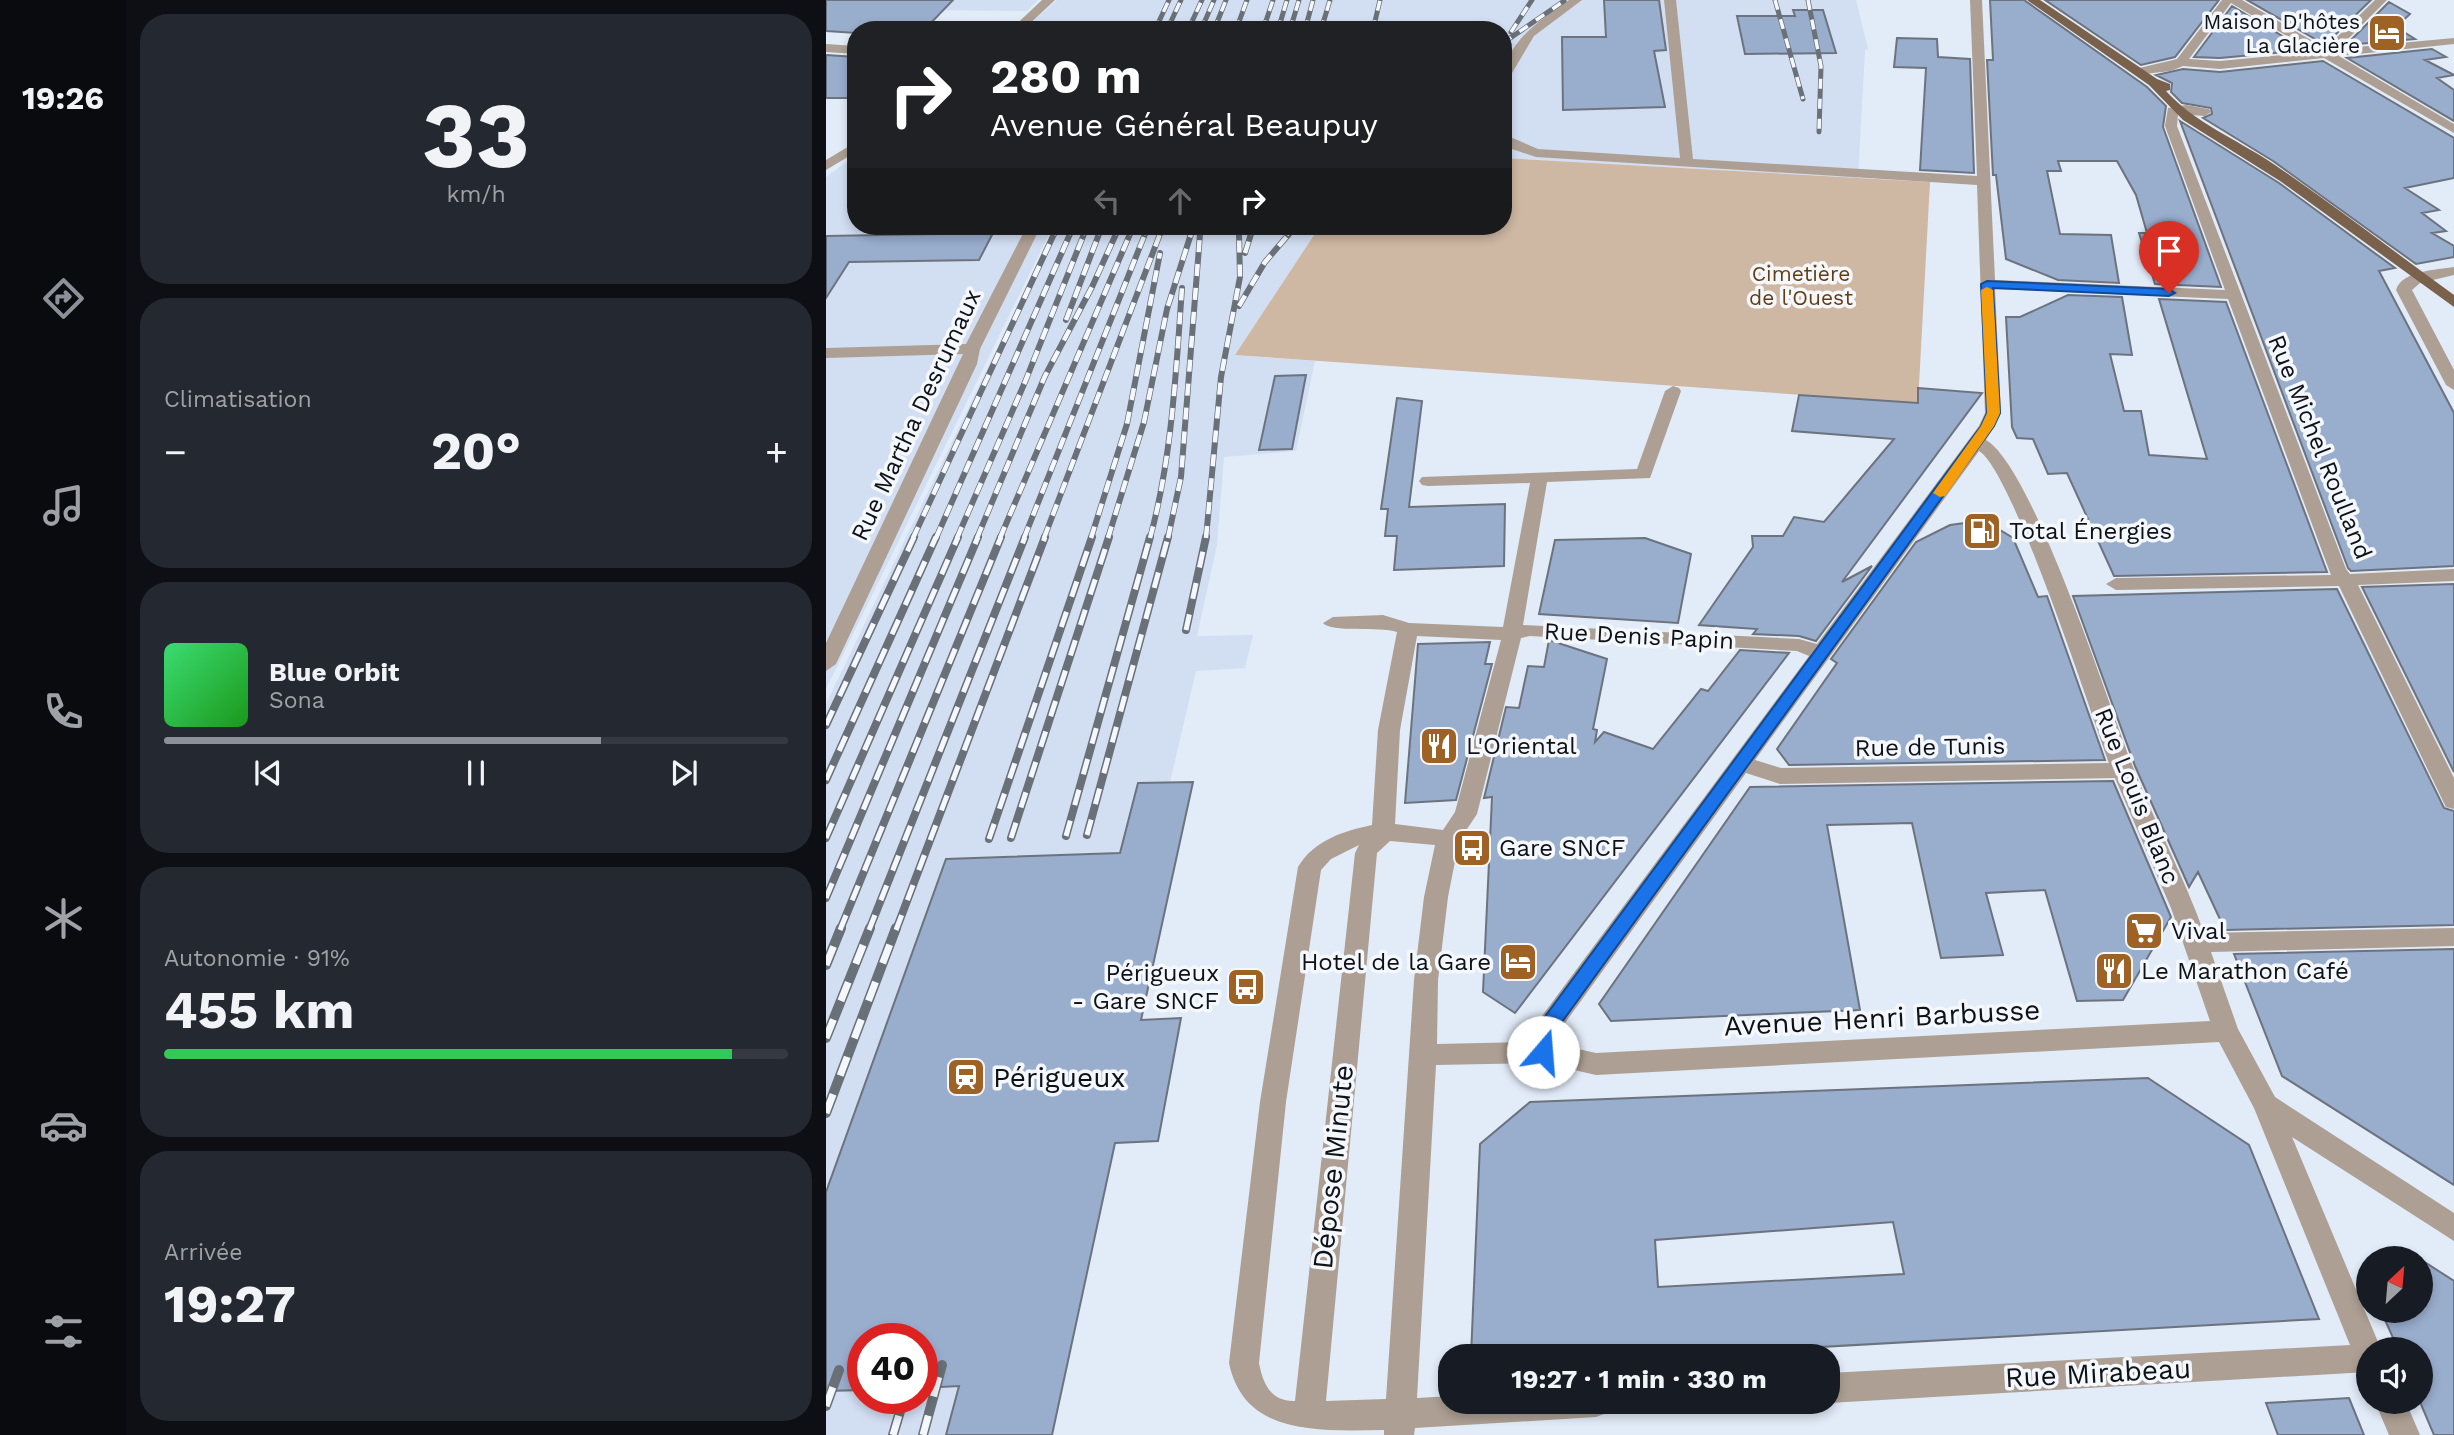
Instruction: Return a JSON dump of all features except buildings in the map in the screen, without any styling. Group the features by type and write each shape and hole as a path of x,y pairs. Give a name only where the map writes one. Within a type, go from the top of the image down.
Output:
{"main road":[{"path":"2033,0 2153,82 2172,90 2204,112 2246,142 2257,159"},
{"path":"2153,82 2159,92 2181,109 2428,277 2454,302"},
{"path":"2428,277 2454,287"}],"street":[{"path":"1026,21 1049,0"},
{"path":"1512,63 1530,34 1576,0"},
{"path":"1670,0 1687,162"},
{"path":"1543,1052 1545,1031 1976,442 1993,413 1976,0"},
{"path":"2139,72 2171,68 2181,62 2191,53 2228,0"},
{"path":"2234,0 2454,128"},
{"path":"2355,51 2344,44 2342,38 2381,0"},
{"path":"2181,62 2220,65 2454,41"},
{"path":"826,48 847,49"},
{"path":"2181,109 2204,112"},
{"name":"Rue Michel Roulland","path":"2181,109 2169,113 2171,126 2337,569 2345,580 2454,801"},
{"path":"1512,144 1536,153 1984,181"},
{"path":"826,166 847,152"},
{"name":"Rue Martha Desrumaux","path":"826,664 970,364 972,349 1029,235"},
{"path":"2454,271 2405,285 2405,294 2454,385"},
{"path":"1987,284 2233,295"},
{"path":"826,353 972,349"},
{"path":"1428,481 1539,480 1644,474 1673,391"},
{"name":"Rue Louis Blanc","path":"1976,442 1992,451 2014,487 2050,572 2123,770 2196,943 2226,1031 2266,1105 2361,1337"},
{"path":"1333,623 1383,621 1408,629 1513,634 1539,480"},
{"path":"2116,584 2454,575"},
{"path":"1383,834 1389,730 1408,629"},
{"name":"Rue Denis Papin","path":"1399,1425 1424,1055 1426,980 1436,897 1448,839 1466,814 1513,634 1531,630 1786,644 1821,653"},
{"name":"Rue de Tunis","path":"1740,763 1780,776 2123,770"},
{"path":"1448,839 1412,833 1341,840 1321,852 1310,867 1273,1102 1244,1363 1247,1383 1257,1403 1268,1412 1286,1417 1309,1416 1399,1425 1493,1414"},
{"name":"Dépose Minute","path":"1309,1416 1366,853 1371,843 1383,834"},
{"path":"2196,943 2454,937"},
{"name":"Avenue Henri Barbusse","path":"1424,1055 1543,1052 1596,1064 2226,1031"},
{"path":"2266,1105 2454,1228"},
{"name":"Rue Mirabeau","path":"1840,1387 2356,1356"},
{"path":"2395,1414 2405,1435"}],"shaded area":[{"path":"826,0 1038,0 1027,11 826,9"},
{"path":"1057,0 1856,0 1868,49 1865,50 1858,178 1512,159 1512,21 1033,21"},
{"path":"847,162 847,235 1049,235 826,689 826,177"},
{"path":"1052,235 1314,235 1235,355 1315,361 1296,451 1224,457 1217,545 1197,636 1253,635 1245,668 1196,671 1170,782 1193,782 1142,1019 1181,1018 1175,1054 1158,1141 1115,1142 1052,1435 826,1435 826,704"}],"green space":[{"name":"Cimetière de l'Ouest","path":"1512,159 1930,182 1918,403 1235,355 1314,235 1512,235"}],"railway":[{"path":"1159,21 1169,0"},
{"path":"1171,21 1181,0"},
{"path":"1192,21 1202,0"},
{"path":"1205,21 1214,0"},
{"path":"1218,21 1226,0"},
{"path":"1239,21 1247,0"},
{"path":"1266,21 1273,0"},
{"path":"1281,21 1287,0"},
{"path":"1293,21 1299,0"},
{"path":"1307,21 1313,0"},
{"path":"1324,21 1330,0"},
{"path":"1375,21 1380,0"},
{"path":"1512,30 1532,0"},
{"path":"1775,0 1803,99"},
{"path":"1808,0 1821,66 1819,132"},
{"path":"1512,37 1564,1"},
{"path":"913,538 1054,235"},
{"path":"936,538 1070,235"},
{"path":"957,538 1025,382 1084,235"},
{"path":"1066,320 1099,235"},
{"path":"977,538 1045,376 1092,287 1116,235"},
{"path":"1000,538 1130,235"},
{"path":"1024,538 1145,235"},
{"path":"1044,538 1160,235"},
{"path":"1108,538 1144,422 1167,309 1191,235"},
{"path":"1168,538 1181,477 1200,235"},
{"path":"1206,538 1221,377 1240,277 1239,235"},
{"path":"1245,253 1251,235"},
{"path":"1239,306 1265,262 1288,235"},
{"path":"1091,538 1127,424 1160,253"},
{"path":"1150,538 1168,446 1182,288"},
{"path":"826,725 914,537"},
{"path":"826,780 936,537"},
{"path":"826,838 958,537"},
{"path":"826,898 978,537"},
{"path":"840,930 1001,537"},
{"path":"869,930 1025,537"},
{"path":"896,930 1045,537"},
{"path":"989,839 1092,537"},
{"path":"1011,838 1109,537"},
{"path":"1066,836 1150,537"},
{"path":"1087,835 1168,537"},
{"path":"1186,630 1206,537"},
{"path":"826,965 841,928"},
{"path":"826,1038 870,928"},
{"path":"826,1113 896,928"},
{"path":"923,1435 942,1365"},
{"path":"826,1406 839,1370"},
{"path":"893,1435 899,1414"}],"slow traffic":[{"path":"1940,493 1987,426 1993,413 1987,290"}],"place":[{"name":"Maison D'hôtes La Glacière","path":"2387,33"},
{"name":"Total Énergies","path":"1982,531"},
{"name":"L'Oriental","path":"1439,746"},
{"name":"Gare SNCF","path":"1472,848"},
{"name":"Vival","path":"2144,931"},
{"name":"Hotel de la Gare","path":"1518,962"},
{"name":"Le Marathon Café","path":"2114,971"},
{"name":"Périgueux - Gare SNCF","path":"1246,987"},
{"name":"Périgueux","path":"966,1077"}],"route":[{"path":"1543,1052 1545,1031 1987,426 1993,413 1987,284 2169,293"}]}
